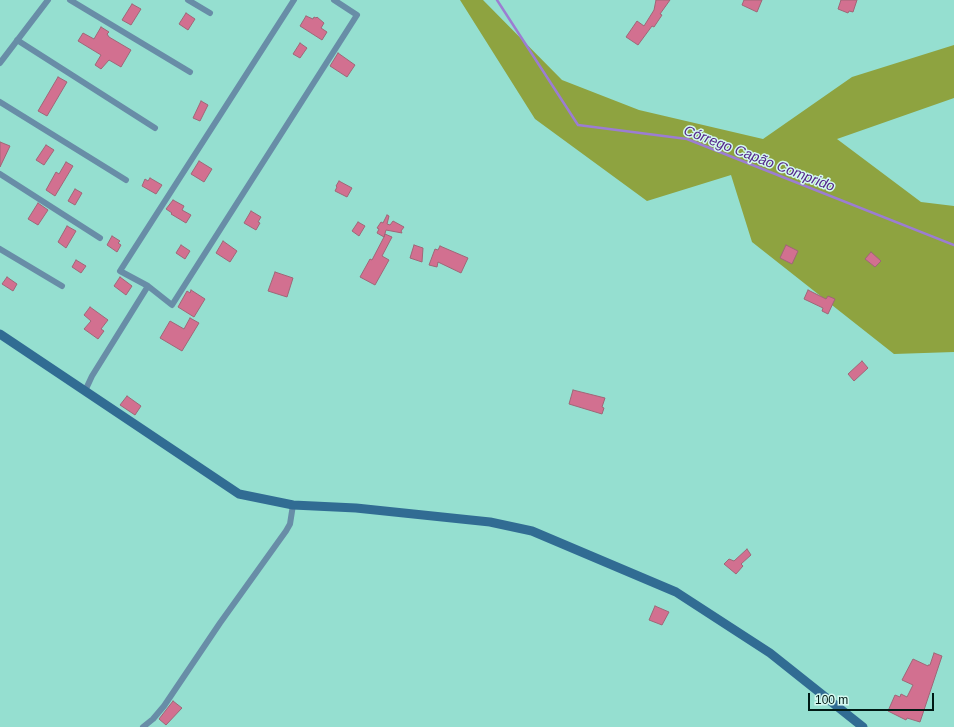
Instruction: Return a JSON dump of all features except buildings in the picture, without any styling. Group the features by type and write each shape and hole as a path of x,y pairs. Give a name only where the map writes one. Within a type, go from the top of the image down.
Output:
{"street":[{"path":"0,63 48,0"},
{"path":"70,0 190,72"},
{"path":"188,0 210,13"},
{"path":"294,0 120,271 148,286 172,305 357,15 334,0"},
{"path":"17,40 155,128"},
{"path":"0,102 126,180"},
{"path":"0,174 100,238"},
{"path":"0,249 62,286"},
{"path":"85,391 92,376 148,286"},
{"path":"0,334 239,494 293,504 356,508 490,522 532,531 676,592 770,653 863,727"},
{"path":"143,727 164,706 220,623 286,531 290,524 293,504"}],"green space":[{"path":"460,0 483,0 562,80 639,110 763,139 852,77 954,45 954,98 837,139 921,202 954,206 954,352 894,354 752,242 731,175 647,201 535,119"}],"waterway":[{"name":"Córrego Capão Comprido","path":"497,0 578,125 687,139 954,245"}]}
